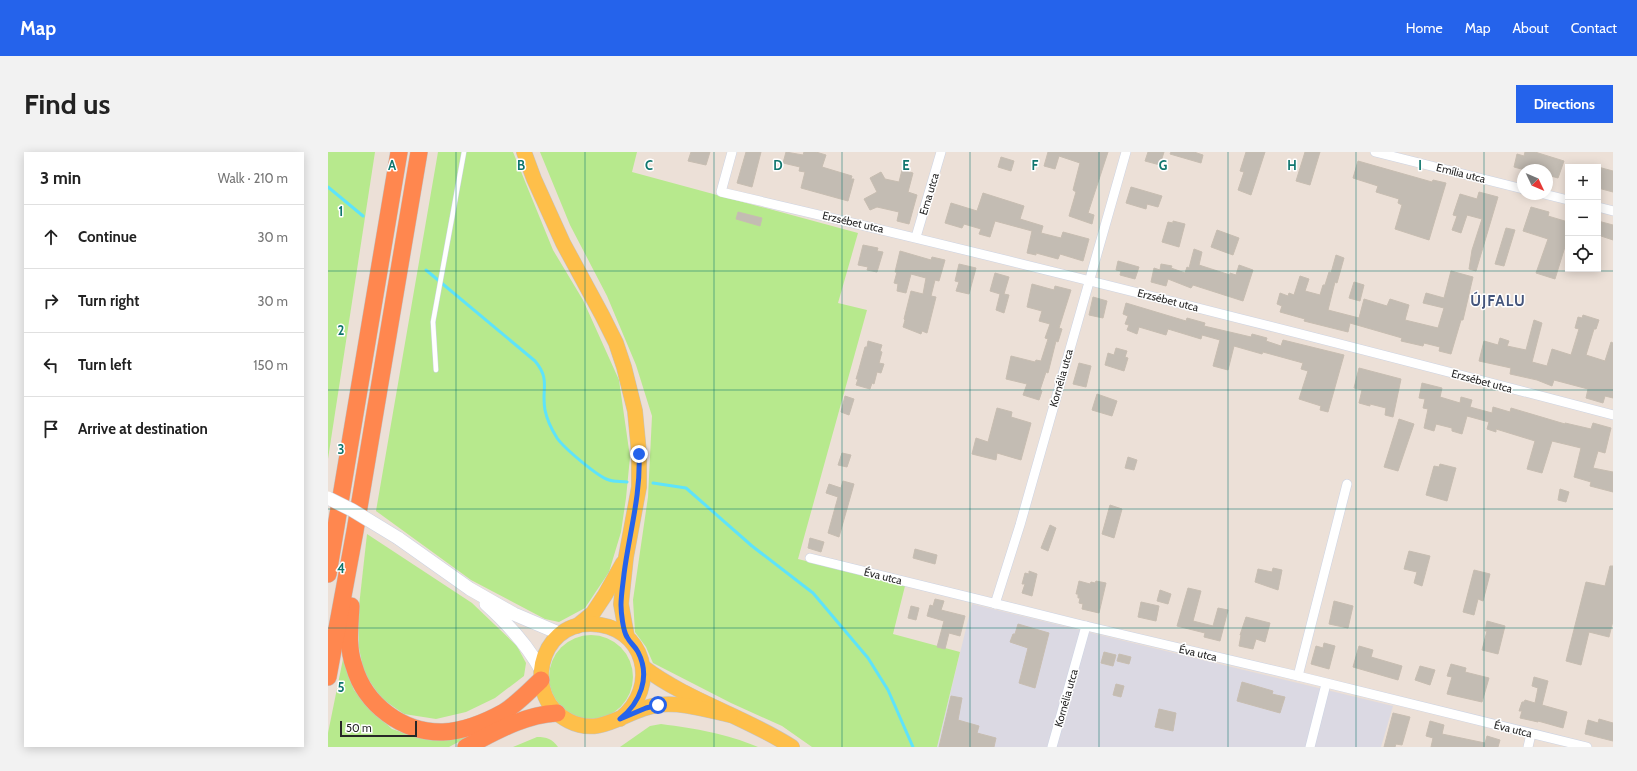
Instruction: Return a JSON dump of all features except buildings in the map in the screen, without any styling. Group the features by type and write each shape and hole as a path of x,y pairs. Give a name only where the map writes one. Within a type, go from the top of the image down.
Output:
{"highway":[{"path":"328,574 399,152"},
{"path":"328,677 355,531 419,152"},
{"path":"328,540 338,517"},
{"path":"355,531 350,653 361,683 371,699 382,710 399,722 422,730 444,732 470,727 504,712 517,703 541,675"},
{"path":"466,747 524,719 543,714 557,713"}],"main road":[{"path":"524,152 534,179 563,243 602,314 616,343 630,390 638,433 640,469 639,487 626,557 621,604 627,637"},
{"path":"626,557 605,595 593,613 577,626 562,634 548,650 541,675 546,698 557,713 569,722 591,727 606,725 646,708 658,705 688,707 730,715"},
{"path":"577,626 590,624 603,625 616,630 627,637 639,654 644,677 639,696 628,713 620,719"},
{"path":"643,667 674,687 757,727 792,747"}],"street":[{"name":"Erzsébet utca","path":"732,152 721,192 916,237 1090,280 1613,415"},
{"name":"Erna utca","path":"916,237 942,152"},
{"name":"Kornélia utca","path":"995,604 1020,525 1126,152"},
{"name":"Emília utca","path":"1376,152 1517,187"},
{"path":"1553,196 1565,199"},
{"path":"1601,209 1613,211"},
{"path":"1298,676 1347,484"},
{"path":"328,498 357,513 398,538 470,589 514,614 562,634"},
{"name":"Éva utca","path":"810,558 1587,747"},
{"path":"470,589 504,620 532,653 541,675"},
{"name":"Kornélia utca","path":"1052,747 1086,626"},
{"path":"1310,747 1326,684"},
{"path":"1528,747 1531,734"}],"lane":[{"path":"436,370 433,322 464,152"}],"shaded area":[{"path":"972,604 1393,706 1381,747 937,747"}],"green space":[{"path":"328,152 375,152 328,459"},
{"path":"438,152 513,152 553,250 583,300 619,380 630,457 621,532 609,572 585,608 559,622 545,619 471,580 376,511"},
{"path":"540,152 637,152 632,172 858,233 838,303 867,310 798,559 905,586 893,634 960,652 937,747 812,747 782,726 731,703 653,663 646,647 635,632 633,600 648,497 652,416 636,365 607,296 570,225"},
{"path":"367,534 472,603 517,646 526,663 524,676 495,698 466,712 436,719 404,714 381,698 364,673 359,648 358,615"},
{"path":"591,635 607,638 621,647 630,661 633,677 630,693 621,707 607,716 591,719 575,716 561,707 552,693 549,677 552,661 561,647 575,638"},
{"path":"343,659 354,690 372,711 392,729 416,737 477,732 449,747 328,747 328,733"},
{"path":"661,724 711,732 734,738 758,747 620,747 650,726"},
{"path":"537,737 549,739 558,747 513,747"}],"waterway":[{"path":"328,187 363,216"},
{"path":"426,270 535,361 543,374 544,403 547,417 553,432 561,443 597,474 611,481 627,482"},
{"path":"653,483 686,488 752,546 813,593 868,658 888,690 913,747"}],"district":[{"name":"ÚJFALU","path":"1498,301"}],"route":[{"path":"639,454 639,487 626,557 621,604 623,622 627,637 636,648 642,660 644,677 639,696 634,705 628,713 620,719 646,708 658,705"}]}
